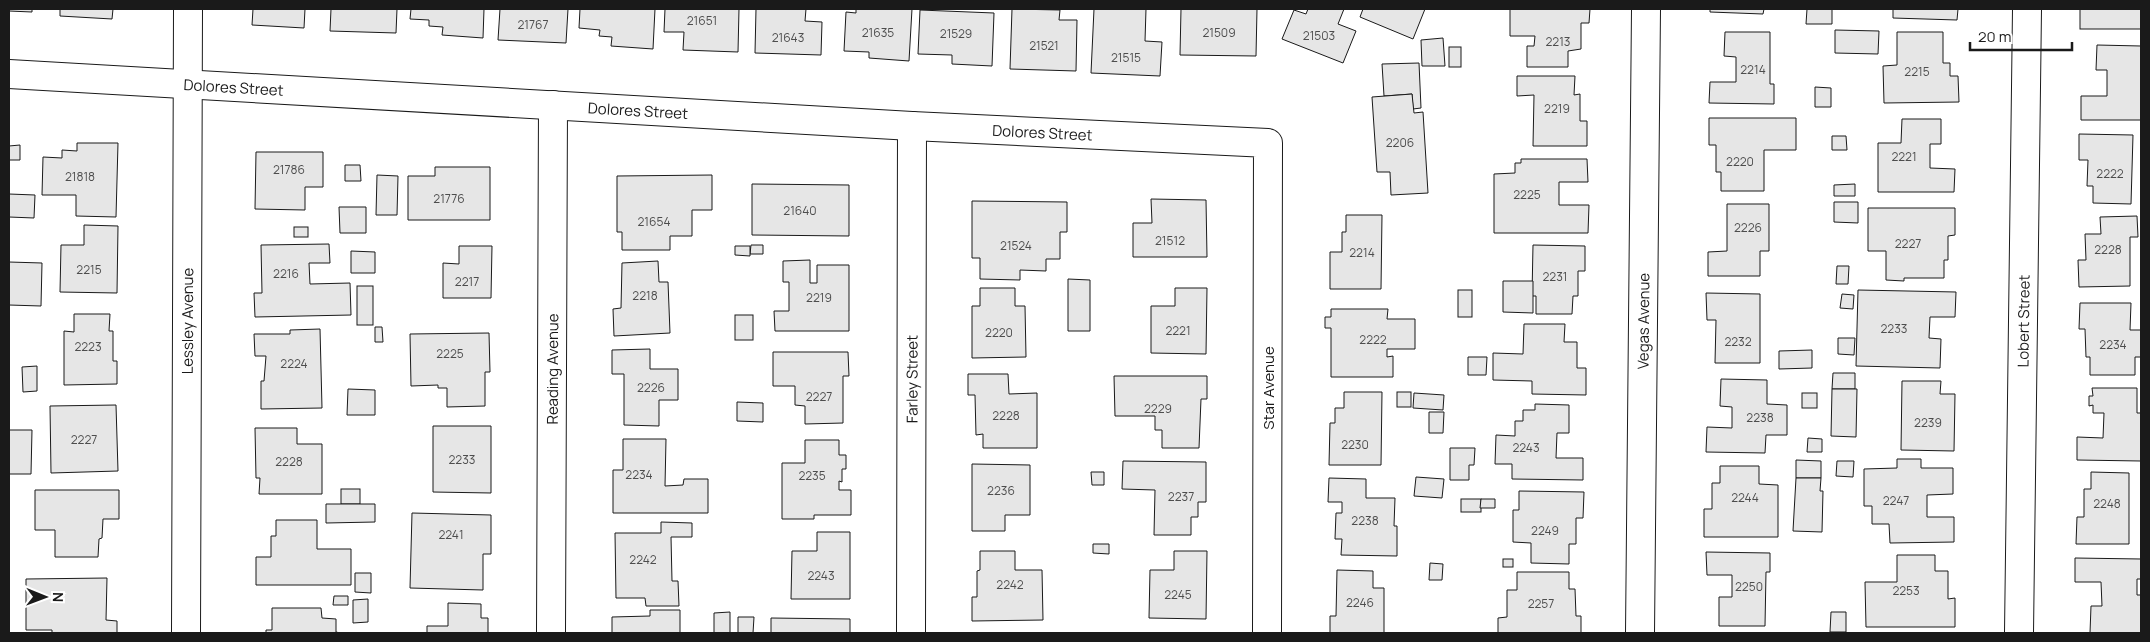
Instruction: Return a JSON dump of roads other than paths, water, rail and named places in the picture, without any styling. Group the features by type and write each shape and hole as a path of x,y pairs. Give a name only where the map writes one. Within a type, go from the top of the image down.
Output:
{"street":[{"name":"Lessley Avenue","path":"186,633 188,9"},
{"name":"Vegas Avenue","path":"1640,633 1646,9"},
{"name":"Lobert Street","path":"2019,633 2027,9"},
{"name":"Dolores Street","path":"9,74 912,126 1268,143"},
{"name":"Reading Avenue","path":"551,633 553,105"},
{"name":"Farley Street","path":"911,633 912,126"},
{"name":"Star Avenue","path":"1267,633 1268,143"}]}
